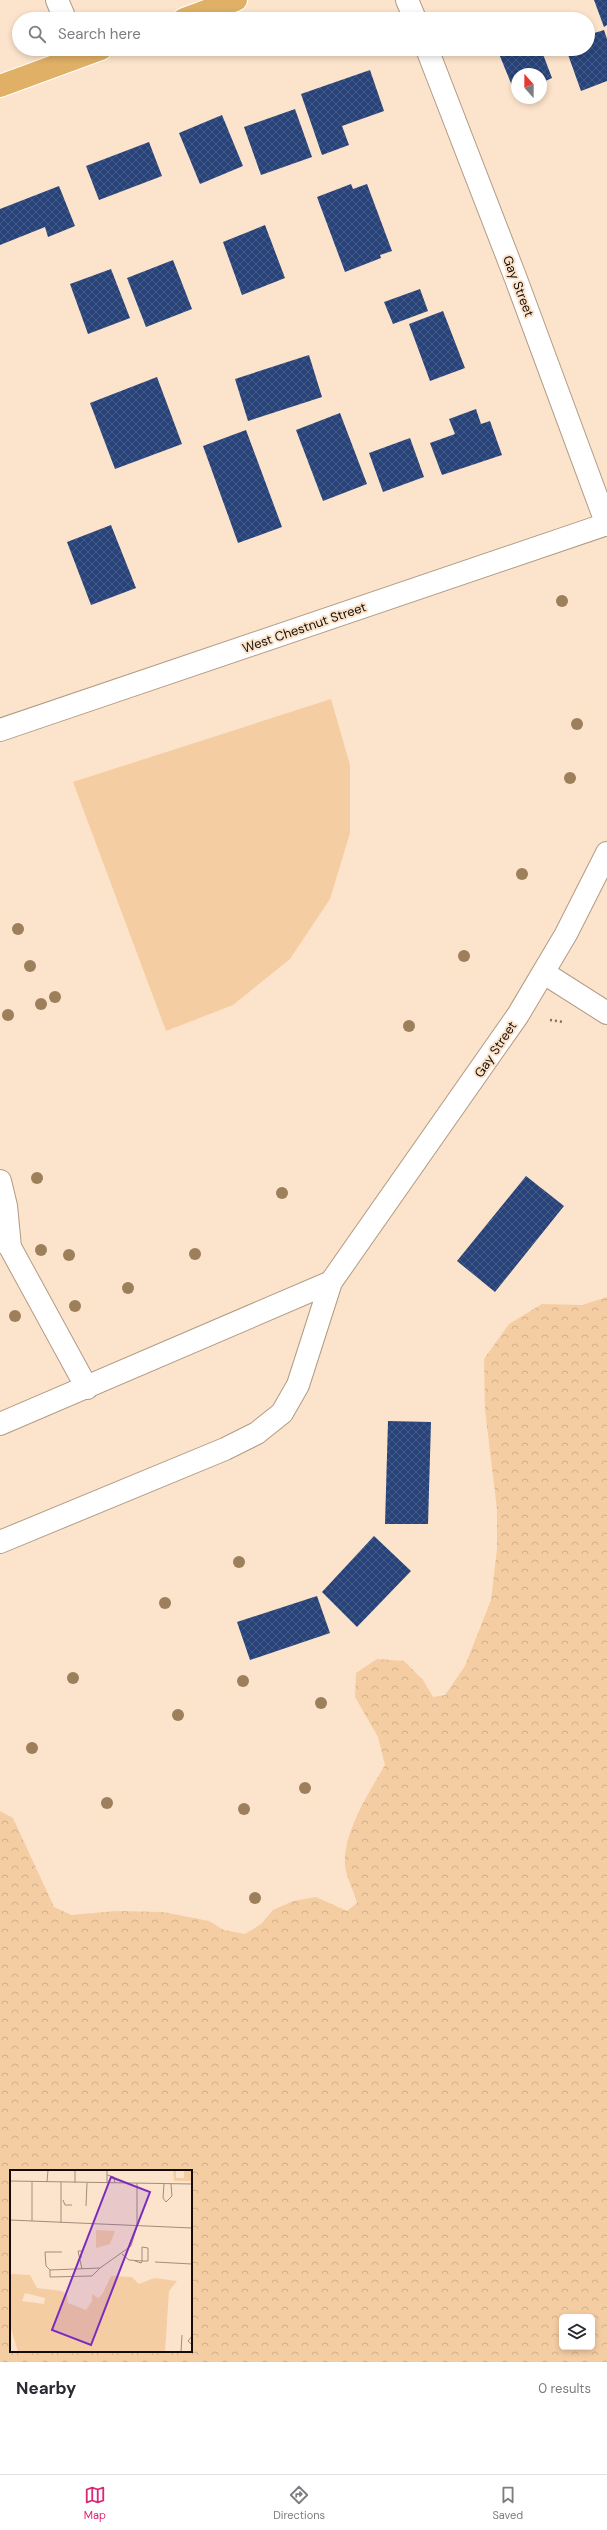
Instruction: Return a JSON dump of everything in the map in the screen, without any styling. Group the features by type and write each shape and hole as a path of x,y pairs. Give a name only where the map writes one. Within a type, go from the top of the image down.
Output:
{"main road":[{"path":"203,12 236,0"},
{"path":"0,86 72,56"}],"street":[{"path":"57,0 61,12"},
{"path":"407,0 412,12"},
{"name":"Gay Street","path":"429,56 516,279 607,524"},
{"name":"West Chestnut Street","path":"0,730 607,524"},
{"name":"Gay Street","path":"331,1282 518,1015 544,973 596,878 607,853"},
{"path":"544,973 607,1013"},
{"path":"0,1181 6,1206 5,1242 86,1388"},
{"path":"0,1424 331,1282"},
{"path":"0,1542 225,1449 257,1433 282,1413 298,1385 331,1282"}],"path":[{"path":"518,1015 570,1024"}],"green space":[{"path":"331,699 350,765 350,833 330,899 290,959 233,1005 166,1031 73,782"},
{"path":"607,1297 607,2362 0,2362 0,1811 13,1818 54,1907 71,1915 116,1911 163,1912 209,1921 224,1930 245,1934 261,1924 273,1910 293,1901 316,1897 347,1911 357,1903 348,1879 345,1865 345,1852 348,1839 358,1813 385,1765 378,1737 355,1697 356,1673 377,1659 404,1661 423,1680 433,1697 445,1695 465,1666 491,1600 497,1549 497,1509 485,1410 484,1359 509,1324 542,1304 582,1305"}],"building":[{"path":"594,0 607,0 607,25 604,27"},
{"path":"604,30 607,39 607,81 581,91 568,56 595,56 595,33"},
{"path":"500,56 544,56 552,78 547,80 547,68 511,68 511,83"},
{"path":"370,70 384,111 342,126 349,145 322,155 301,94"},
{"path":"295,109 312,157 261,175 244,127"},
{"path":"222,115 243,166 200,184 179,133"},
{"path":"149,142 162,176 99,200 86,166"},
{"path":"351,184 353,189 367,184 392,251 380,255 381,258 345,272 317,197"},
{"path":"59,186 75,226 48,237 45,227 0,245 0,209"},
{"path":"265,225 285,278 242,295 223,242"},
{"path":"173,260 192,309 146,327 127,278"},
{"path":"111,269 130,318 88,334 70,284"},
{"path":"420,289 428,311 393,324 384,302"},
{"path":"443,311 465,368 430,381 409,324"},
{"path":"309,355 322,397 248,421 235,379"},
{"path":"157,377 182,444 115,469 90,403"},
{"path":"476,409 481,424 490,421 502,455 442,475 430,443 455,434 449,419"},
{"path":"340,413 367,484 323,501 296,430"},
{"path":"246,430 282,527 238,543 203,446"},
{"path":"410,438 424,477 383,492 369,453"},
{"path":"111,525 136,588 91,605 67,542"},
{"path":"526,1176 564,1206 495,1292 457,1261"},
{"path":"388,1421 431,1422 428,1524 385,1524"},
{"path":"374,1536 411,1571 357,1627 322,1592"},
{"path":"317,1596 330,1633 250,1660 237,1622"}]}
